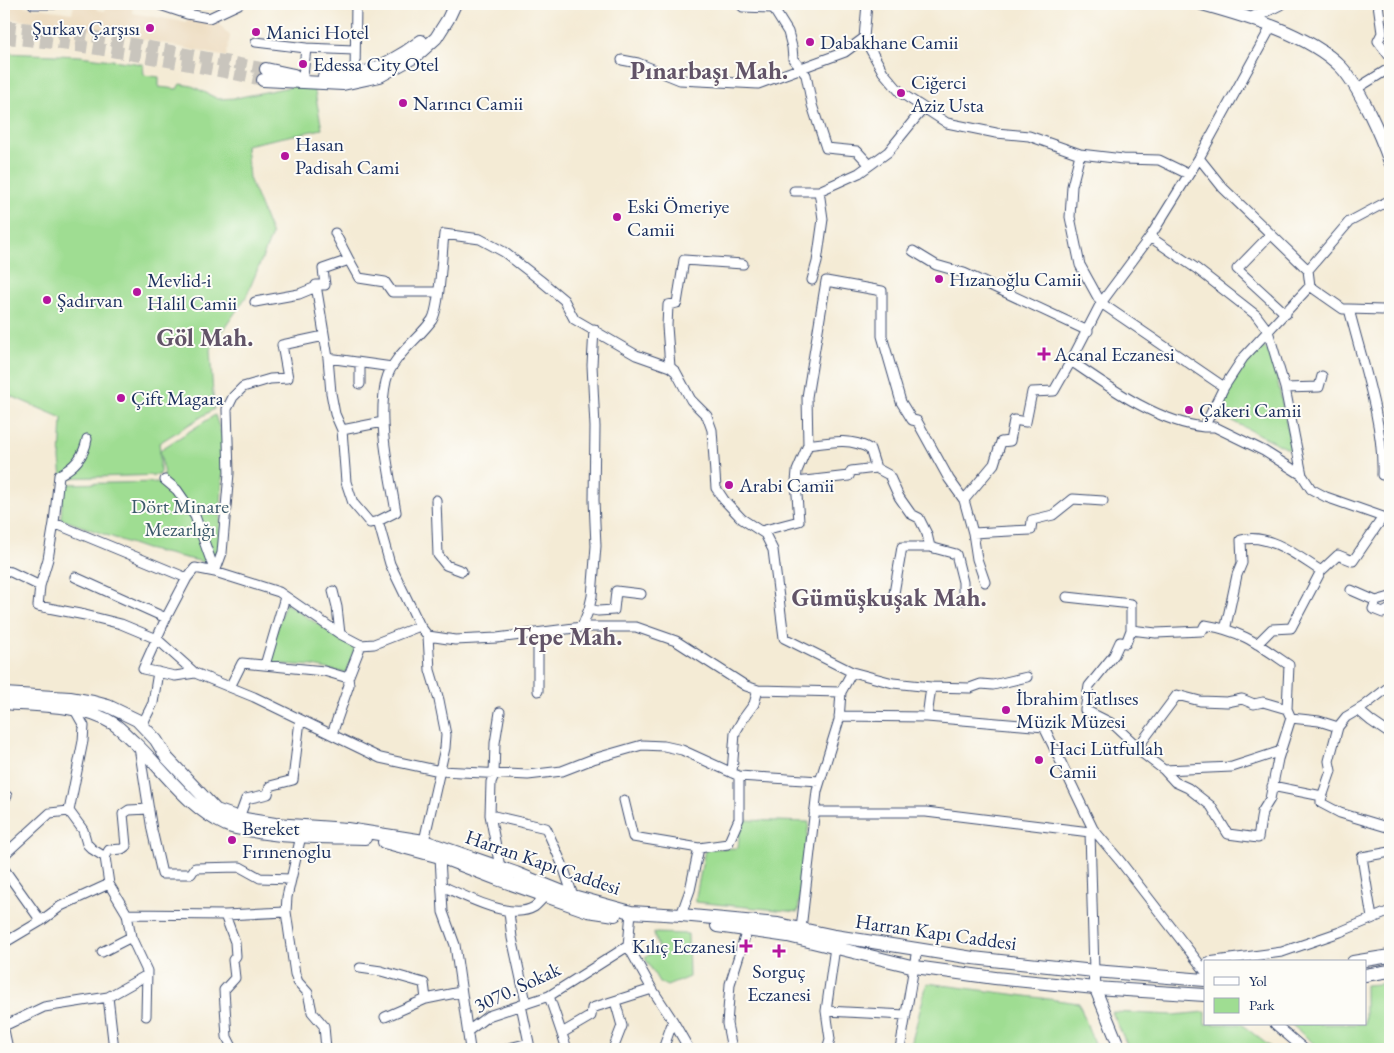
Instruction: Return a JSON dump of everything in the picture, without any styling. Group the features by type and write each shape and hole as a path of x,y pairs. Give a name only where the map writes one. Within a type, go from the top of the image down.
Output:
{"main road":[{"path":"448,4 431,33 411,48 378,66 355,75 303,76 264,74 343,84 380,76 416,56 436,38 455,4"},
{"path":"1202,4 1252,18 1306,42 1325,53 1342,68 1356,90 1384,145 1390,162"},
{"name":"Harran Kapı Caddesi","path":"4,694 70,698 93,702 108,706 137,720 156,740 167,758 216,810 239,818 275,824 348,829 424,841 630,915 682,915 770,923 835,936 973,958 1094,971 1204,980"},
{"name":"Harran Kapı Caddesi","path":"4,703 75,710 96,715 115,724 182,794 205,813 227,826 263,833 366,838 440,857 588,911 788,936 915,967 995,978 1095,988 1204,994"},
{"path":"1365,960 1390,956"},
{"path":"1366,975 1390,971"}],"street":[{"path":"33,4 54,4"},
{"path":"157,4 187,14 209,18 238,4"},
{"path":"355,75 356,4"},
{"path":"740,4 743,7 773,8 788,32 793,59 800,70 806,75 812,105 826,148 856,151 869,164"},
{"path":"868,4 864,38 883,72 901,93 947,124 996,133 1029,136 1080,154 1123,159 1159,160 1188,174"},
{"path":"1252,18 1280,4"},
{"path":"1378,4 1382,33 1378,41 1390,57"},
{"path":"964,500 994,464 1001,442 1010,441 1014,420 1026,422 1032,392 1054,391 1088,331 1101,303 1150,237 1199,158 1271,27"},
{"path":"622,60 638,63 680,80 758,84 845,52 864,38"},
{"path":"256,42 306,48 354,50"},
{"path":"303,76 306,48"},
{"path":"1356,90 1390,68"},
{"path":"794,191 819,191 859,173 888,152 923,109"},
{"path":"1080,154 1072,186 1070,217 1080,264 1101,303 1224,387"},
{"path":"1199,158 1223,188 1308,270 1310,286 1286,314 1243,358 1224,387 1204,427"},
{"path":"812,280 818,262 823,219 819,191"},
{"path":"1308,270 1349,222 1390,200"},
{"path":"335,233 360,278 385,282 392,292 438,292"},
{"path":"316,287 328,358 331,393 335,414 342,430 343,462 350,497 370,523 396,512 386,455 382,409 387,379 392,367 433,319 444,234 480,239 504,252 564,300 574,319 636,355 670,367 676,372 691,400 707,416 712,430 716,488 724,500 742,519 765,534 773,550 784,638 852,672 894,683 931,687 970,688 981,684 994,685 1027,677"},
{"path":"1270,235 1237,269 1286,314"},
{"path":"1150,237 1197,269 1256,315 1268,331 1285,388 1302,475 1311,489 1326,497 1387,518 1353,561 1338,555 1321,571 1291,628 1272,629 1257,644"},
{"path":"914,251 936,265 964,273 1088,331"},
{"path":"255,302 299,294 316,287 316,285 325,285 324,269 349,260"},
{"path":"670,367 667,326 668,305 677,303 684,260 743,264"},
{"path":"761,531 799,521 797,470 808,445 807,397 826,280 882,291 882,336 901,402 912,420 916,421 949,479 964,500 973,533 976,559 985,582"},
{"path":"1310,286 1343,309 1383,310"},
{"path":"1349,310 1372,400 1383,453 1382,475"},
{"path":"582,627 589,609 595,574 595,427 592,365 594,329"},
{"path":"215,572 222,554 229,473 227,409 243,387 270,379 288,378 282,345 324,336"},
{"path":"328,358 392,367"},
{"path":"1071,361 1124,397 1189,425 1215,427 1256,447 1302,475"},
{"path":"360,363 360,384"},
{"path":"1285,388 1319,387 1322,376"},
{"path":"342,430 383,422"},
{"path":"87,439 85,450 72,468 59,474 54,523 48,559 40,586 38,606 121,624 157,638 195,672 332,734 380,758 440,771 494,775 528,775 562,772 592,759 642,745 664,746 682,750 735,775 820,781"},
{"path":"808,445 836,440 862,444 870,448 876,468"},
{"path":"796,482 849,476 851,471 876,468 889,475 899,498 911,514 920,518 930,547"},
{"path":"165,480 177,490 195,516 215,572"},
{"path":"973,533 1031,530 1032,520 1053,516 1073,499 1103,501"},
{"path":"436,500 438,554 446,565 462,571"},
{"path":"378,521 390,564 420,626 428,636 430,670 439,700 446,735 445,748 424,841"},
{"path":"54,523 187,578"},
{"path":"1223,628 1226,626 1237,575 1242,563 1241,540 1274,542 1321,571"},
{"path":"893,599 902,547 930,547 956,554 962,582 963,600"},
{"path":"195,672 175,676 143,669 166,618 187,578 195,568 215,572 279,592 340,634 361,645 374,644 420,626"},
{"path":"4,571 11,572 40,586"},
{"path":"75,577 166,618"},
{"path":"1351,590 1376,601 1390,597"},
{"path":"333,591 340,634"},
{"path":"589,609 614,610 616,592 641,594"},
{"path":"264,665 285,597"},
{"path":"1067,597 1131,604 1132,630 1126,643 1120,642 1114,655 1088,686 1085,710 1113,724 1175,782 1188,788 1211,806 1228,834 1258,838 1262,812 1270,798 1291,718 1287,709 1289,665 1245,636 1223,628 1204,625 1202,631 1156,633 1132,630"},
{"path":"1376,601 1373,609 1383,613 1390,609"},
{"path":"428,636 455,640 538,634 582,627 636,627 676,641 746,686 758,690 840,692"},
{"path":"538,634 538,691"},
{"path":"332,734 350,685 348,678 361,645"},
{"path":"230,687 242,663 324,671 348,678"},
{"path":"142,725 153,703 158,672"},
{"path":"801,929 814,812 820,781 839,716 840,692 852,672"},
{"path":"1390,686 1346,717 1338,727 1329,761 1331,771 1321,803 1340,813 1390,828"},
{"path":"927,717 931,687"},
{"path":"624,800 633,837 699,848 728,844 739,819 735,775 735,733 743,718 754,704 758,690"},
{"path":"1138,747 1177,696 1200,701 1227,702 1242,699 1254,704 1263,702 1287,709"},
{"path":"75,710 84,726 83,741 69,810 83,830 87,844 105,857"},
{"path":"1358,710 1371,722 1390,734"},
{"path":"500,712 495,743 494,775 491,782 490,815 500,867"},
{"path":"839,716 927,717 1044,727 1091,830 1120,861 1204,962"},
{"path":"1291,718 1319,721 1338,727"},
{"path":"239,818 246,799 268,794 270,786 293,780 300,720"},
{"path":"139,747 162,874 191,874 194,868 240,866 260,878 291,879"},
{"path":"1164,770 1232,768 1281,751"},
{"path":"1272,786 1322,796"},
{"path":"146,1016 147,970 132,937 128,914 109,884 105,857 109,850 122,849 126,846 123,814 129,810 149,809"},
{"path":"4,855 50,813 69,810"},
{"path":"814,812 926,812 1091,830"},
{"path":"490,815 546,828 563,866 573,896"},
{"path":"1091,830 1095,988 1120,1049"},
{"path":"301,836 286,912 295,974 298,982 308,993 312,1012 324,1026 326,1049"},
{"path":"682,915 690,890 699,848"},
{"path":"1372,918 1362,857 1390,852"},
{"path":"440,857 443,912 455,945 460,992 470,1049"},
{"path":"4,869 42,921"},
{"path":"4,943 42,921 61,906 109,884"},
{"path":"442,886 474,901 509,912 533,907 545,896"},
{"path":"1220,960 1282,952 1340,932 1390,911"},
{"path":"128,914 224,915 286,912"},
{"path":"508,1049 530,1043 509,912"},
{"path":"224,915 235,942 236,956 233,960 234,978 224,990 227,1037 233,1049"},
{"path":"630,915 628,946 689,1049"},
{"path":"732,1049 727,1024 730,984 747,930"},
{"path":"102,952 132,937"},
{"name":"3070. Sokak","path":"468,1031 488,1016 549,996 628,946"},
{"path":"827,1049 830,1039 826,1011 835,947"},
{"path":"900,1049 917,949"},
{"path":"360,968 381,971 424,983 426,999"},
{"path":"4,1026 44,1007 108,996 147,975"},
{"path":"562,1033 591,1016 592,1008 652,989"},
{"path":"385,1017 426,999 460,992"},
{"path":"108,996 114,1049"},
{"path":"549,996 567,1049"},
{"path":"613,1049 622,1026 616,1001"},
{"path":"826,1011 906,1016"},
{"path":"663,1049 673,1021"},
{"path":"1277,1026 1304,1049"},
{"path":"4,1030 8,1049"}],"shaded area":[{"name":"Şurkav Çarşısı","path":"10,4 72,13 74,5 96,7 97,10 105,11 107,4 115,4 133,6 132,13 185,22 197,14 212,16 230,36 226,57 120,34 4,18 4,6"}],"green space":[{"path":"4,53 80,56 143,64 144,75 159,77 159,87 177,89 180,84 192,86 218,99 236,98 313,82 322,129 246,145 249,178 272,235 246,297 210,349 214,409 159,443 160,475 62,478 60,459 62,418 4,393"},
{"path":"1261,346 1272,353 1292,451 1214,412 1229,387"},
{"name":"Dört Minare Mezarlığı","path":"215,415 224,442 219,552 208,563 146,549 61,519 63,484 165,482 160,450"},
{"path":"285,603 355,648 346,673 313,666 267,663"},
{"path":"745,820 809,822 798,912 695,902 705,849 738,848 740,825"},
{"path":"654,933 688,934 689,977 667,986 659,982 645,958 658,948"},
{"path":"927,983 1079,1003 1096,1049 910,1049"},
{"path":"1390,983 1390,1049 1320,1049 1293,1026 1366,1026 1366,985"},
{"path":"1112,1012 1173,1015 1204,1012 1204,1026 1244,1026 1273,1049 1129,1049"}],"tunnel":[{"path":"4,26 86,35 266,69"},
{"path":"4,38 102,50 263,80"}],"place":[{"name":"Şurkav Çarşısı","path":"150,28"},
{"name":"Manici Hotel","path":"256,32"},
{"name":"Dabakhane Camii","path":"810,42"},
{"name":"Edessa City Otel","path":"303,64"},
{"name":"Ciğerci Aziz Usta","path":"901,93"},
{"name":"Narıncı Camii","path":"403,103"},
{"name":"Hasan Padisah Cami","path":"285,156"},
{"name":"Eski Ömeriye Camii","path":"617,217"},
{"name":"Hızanoğlu Camii","path":"939,279"},
{"name":"Mevlid-i Halil Camii","path":"137,292"},
{"name":"Şadırvan","path":"47,300"},
{"name":"Acanal Eczanesi","path":"1044,354"},
{"name":"Çift Magara","path":"121,398"},
{"name":"Çakeri Camii","path":"1189,410"},
{"name":"Arabi Camii","path":"729,485"},
{"name":"İbrahim Tatlıses Müzik Müzesi","path":"1006,710"},
{"name":"Haci Lütfullah Camii","path":"1039,760"},
{"name":"Bereket Fırınenoglu","path":"232,840"},
{"name":"Kılıç Eczanesi","path":"746,946"},
{"name":"Sorguç Eczanesi","path":"779,951"}],"district":[{"name":"Pınarbaşı Mah.","path":"709,70"},
{"name":"Göl Mah.","path":"205,337"},
{"name":"Gümüşkuşak Mah.","path":"889,597"},
{"name":"Tepe Mah.","path":"568,636"}]}
